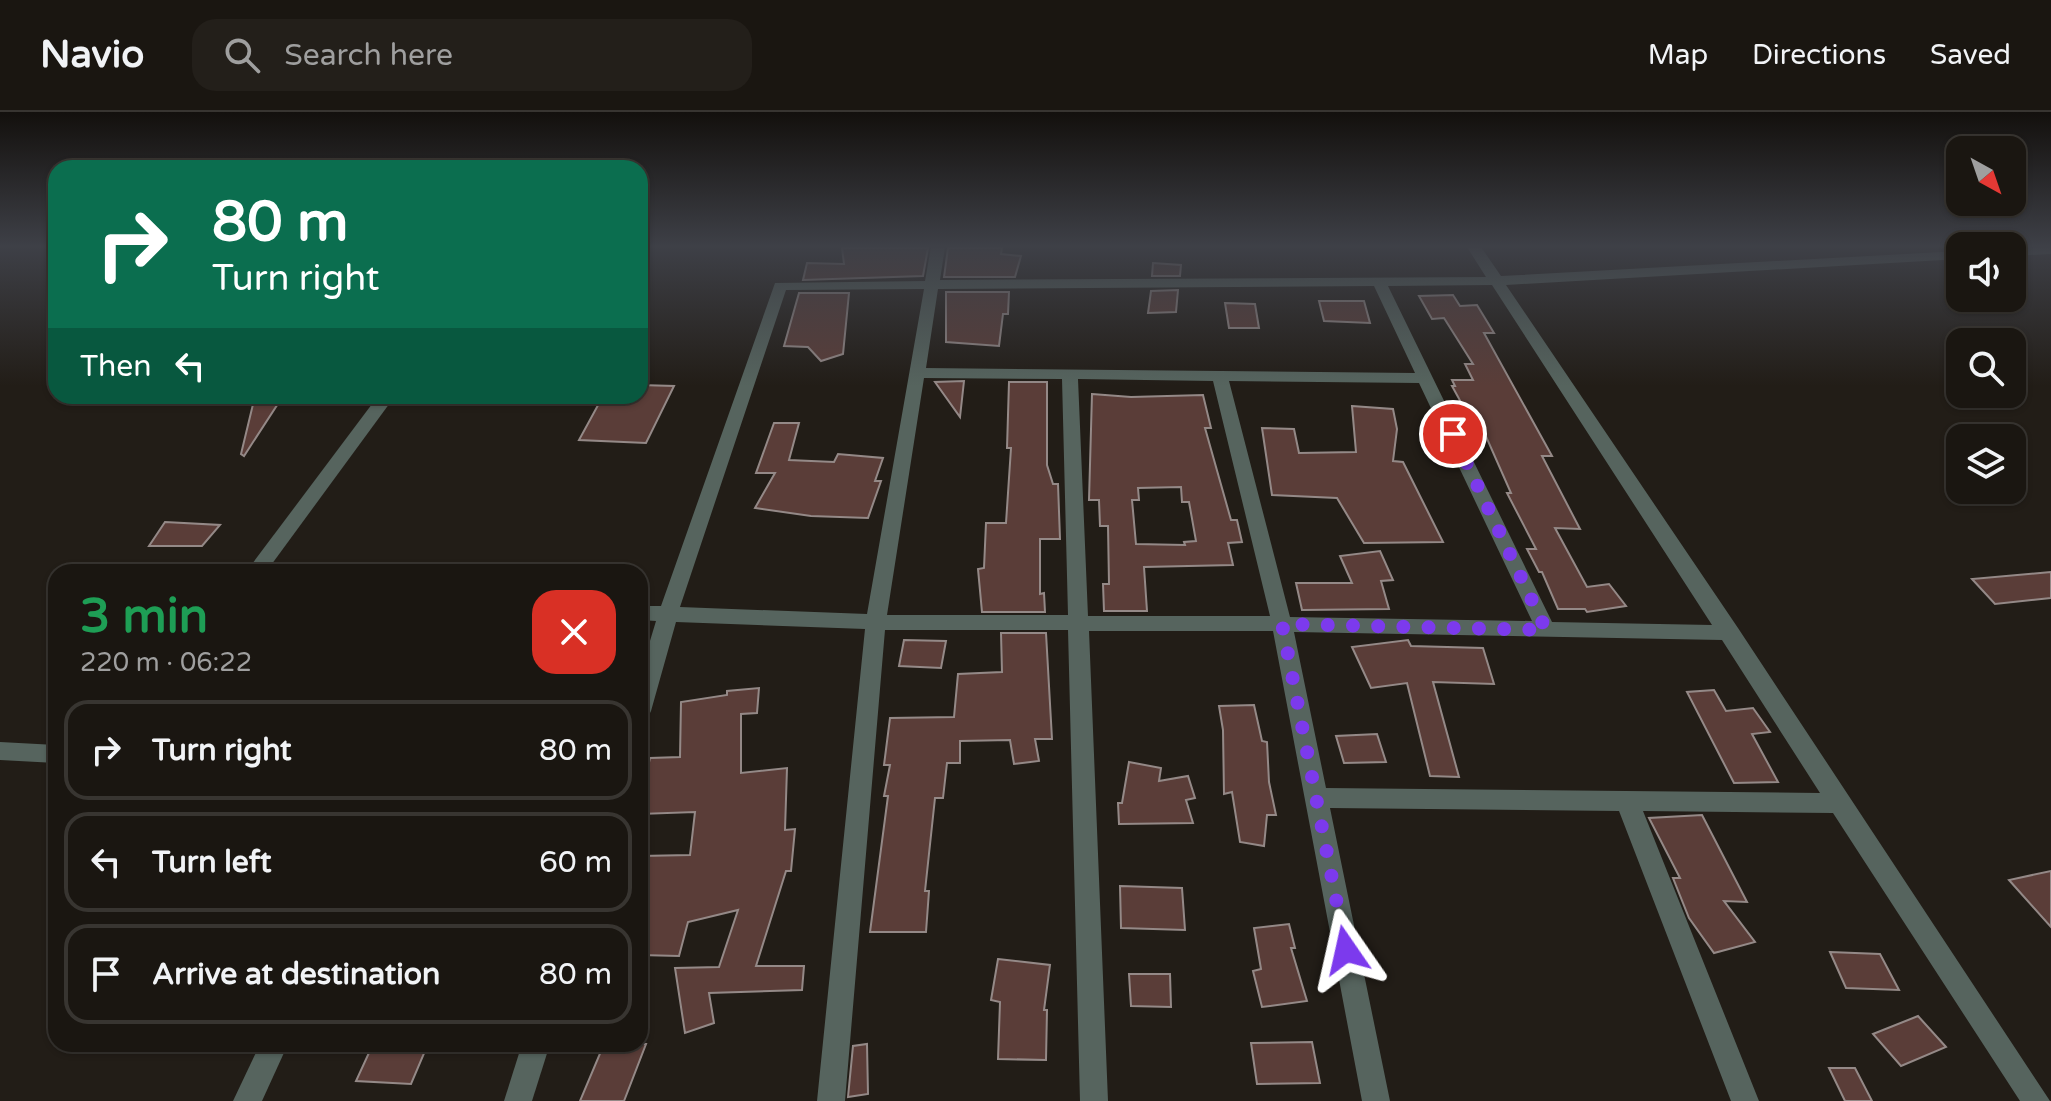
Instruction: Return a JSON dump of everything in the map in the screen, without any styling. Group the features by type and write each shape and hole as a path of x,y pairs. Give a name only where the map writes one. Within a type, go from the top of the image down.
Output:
{"street":[{"path":"648,683 668,614 778,293"},
{"path":"831,1101 876,622 931,293"},
{"path":"1384,293 1546,630"},
{"path":"1502,293 1731,633 2036,1101"},
{"path":"917,373 1426,378"},
{"path":"1070,375 1094,1101"},
{"path":"1220,377 1282,624 1376,1101"},
{"path":"262,564 381,404"},
{"path":"648,613 876,622 1282,624 1731,633"},
{"path":"0,751 48,754"},
{"path":"1317,798 1842,803"},
{"path":"1627,801 1745,1101"},
{"path":"247,1101 270,1052"},
{"path":"518,1101 533,1052"}],"building":[{"path":"799,293 849,293 843,354 821,361 808,347 784,346"},
{"path":"946,293 1009,293 1008,314 1003,314 999,346 946,342"},
{"path":"1151,293 1178,293 1176,312 1148,313"},
{"path":"1453,295 1460,306 1477,305 1494,333 1484,333 1552,456 1542,456 1580,529 1555,528 1587,587 1609,584 1626,606 1587,612 1585,609 1558,609 1542,572 1539,572 1527,549 1536,549 1507,493 1511,493 1481,425 1474,426 1452,386 1455,386 1452,380 1473,380 1465,364 1473,364 1444,318 1432,319 1419,296"},
{"path":"1319,301 1364,301 1370,323 1324,321"},
{"path":"1225,303 1255,304 1259,328 1229,328"},
{"path":"964,381 960,417 935,382"},
{"path":"1009,382 1047,382 1047,465 1053,484 1058,484 1060,539 1040,539 1040,594 1044,593 1045,612 982,612 978,569 984,568 986,523 1006,523 1011,448 1007,448"},
{"path":"648,385 674,386 646,443 579,440 599,404 648,404"},
{"path":"1092,394 1131,397 1203,395 1211,428 1205,428 1231,520 1237,520 1242,542 1228,543 1233,565 1144,567 1147,611 1104,611 1103,584 1109,584 1108,526 1100,526 1099,500 1089,500","holes":["1181,487 1182,502 1189,502 1196,541 1184,542 1185,545 1136,544 1132,500 1139,500 1138,488"]},
{"path":"253,404 278,404 244,456 241,454"},
{"path":"1352,406 1393,409 1397,429 1393,461 1403,462 1443,542 1364,543 1337,498 1272,495 1262,428 1294,429 1299,453 1356,452"},
{"path":"774,423 799,423 789,460 834,462 838,454 883,458 875,481 881,481 868,518 811,516 755,508 775,473 756,473"},
{"path":"165,522 220,525 202,546 149,546"},
{"path":"1380,551 1393,580 1381,581 1389,609 1302,610 1296,583 1352,583 1340,556"},
{"path":"2051,572 2051,598 1995,604 1972,579"},
{"path":"1001,633 1046,633 1052,739 1035,739 1039,761 1014,764 1010,740 960,741 960,763 947,763 943,798 935,798 925,891 929,891 926,932 870,932 888,796 884,796 890,765 884,765 890,718 954,717 958,674 1002,672"},
{"path":"904,640 946,641 941,668 899,666"},
{"path":"1408,640 1411,646 1483,648 1494,684 1433,682 1459,777 1430,776 1407,683 1371,688 1352,647"},
{"path":"759,688 757,713 741,714 741,773 787,768 785,830 795,829 791,871 786,871 756,966 804,966 802,990 709,993 714,1023 685,1033 675,968 719,967 738,910 688,922 679,956 648,955 648,856 690,855 695,812 648,814 648,767 650,758 680,757 681,702 727,695 727,691"},
{"path":"1714,690 1726,711 1753,708 1770,732 1752,734 1778,782 1734,783 1687,692"},
{"path":"1254,705 1262,741 1267,742 1269,782 1276,815 1267,815 1264,846 1240,842 1232,792 1224,794 1223,730 1219,706"},
{"path":"1377,734 1386,762 1344,763 1336,736"},
{"path":"1129,762 1161,768 1159,781 1188,776 1195,798 1186,800 1193,823 1119,824 1118,803 1122,803"},
{"path":"1702,815 1747,902 1724,901 1755,942 1714,953 1689,918 1673,878 1680,878 1649,818"},
{"path":"2051,871 2051,927 2009,880"},
{"path":"1120,886 1182,888 1185,930 1121,928"},
{"path":"1289,924 1295,948 1291,948 1307,1001 1262,1007 1253,971 1261,969 1254,928"},
{"path":"1830,952 1880,954 1899,990 1846,988"},
{"path":"998,959 1050,965 1044,1010 1047,1010 1046,1060 998,1059 1000,1002 991,1000"},
{"path":"1129,974 1170,974 1171,1007 1131,1006"},
{"path":"1918,1016 1946,1047 1901,1066 1873,1034"},
{"path":"1312,1042 1320,1083 1257,1084 1251,1043"},
{"path":"867,1044 868,1094 848,1097 853,1046"},
{"path":"369,1052 425,1052 411,1084 356,1081"},
{"path":"601,1052 643,1052 624,1101 580,1101"},
{"path":"1829,1068 1855,1068 1872,1101 1845,1101"}],"route":[{"path":"1346,950 1282,624 1546,630 1453,434"}]}
